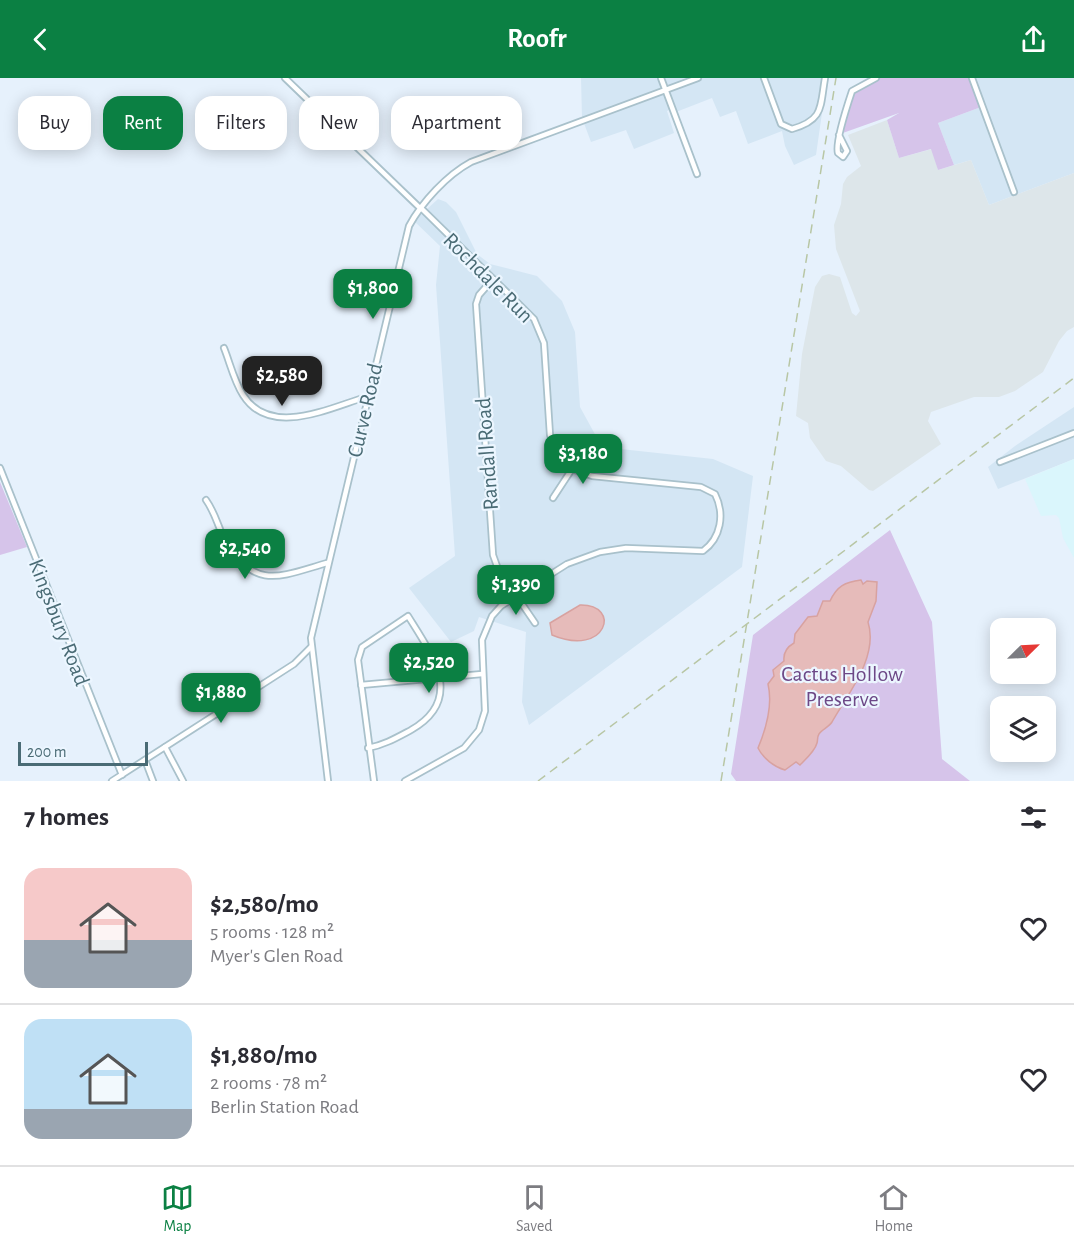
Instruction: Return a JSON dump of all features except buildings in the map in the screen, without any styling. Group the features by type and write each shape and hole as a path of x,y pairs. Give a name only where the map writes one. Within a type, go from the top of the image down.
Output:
{"street":[{"name":"Rochdale Run","path":"285,78 534,319 544,343 550,435 559,457 572,469"},
{"path":"661,78 698,174"},
{"name":"Curve Road","path":"328,781 311,646 312,630 404,237 421,209 449,178 470,163 698,78"},
{"path":"764,78 783,126 792,129 818,116 825,78"},
{"path":"839,135 854,88 876,78"},
{"path":"972,78 1014,192"},
{"name":"Randall Road","path":"494,279 479,295 476,304 490,520 495,563 535,623"},
{"path":"224,348 247,400 258,410 273,417 296,417 366,397"},
{"path":"1000,462 1074,433"},
{"name":"Kingsbury Road","path":"0,468 122,775"},
{"path":"405,781 464,748 475,737 485,711 481,648 488,623 496,611 541,579 567,564 600,552 626,548 703,551 716,538 722,512 715,494 708,489 592,476 572,469 554,498"},
{"path":"206,500 216,514 226,543 248,569 260,577 273,577 327,563"},
{"path":"368,748 387,744 431,716 441,697 435,658 408,616 362,647 358,660 368,748 374,781"},
{"path":"112,781 294,664 311,646"},
{"path":"361,685 482,674"},
{"path":"165,747 183,781"},
{"path":"145,760 153,781"}],"shaded area":[{"path":"581,78 827,78 816,155 794,165 785,146 782,131 748,144 736,111 720,117 712,98 676,112 674,108 667,111 674,133 634,149 626,130 591,142 582,118"},
{"path":"970,78 1074,78 1074,173 989,205 971,160 954,165 938,123 981,107"},
{"path":"887,120 899,158 932,149 938,170 971,160 989,205 1074,173 1074,327 1067,331 1059,341 1043,372 1015,391 999,397 974,397 931,412 928,421 941,444 873,491 841,466 826,461 810,438 808,423 796,416 802,354 815,287 822,276 829,274 840,277 852,313 856,316 860,311 836,249 834,225 841,204 843,184 847,177 861,166 848,135"},
{"path":"438,199 446,202 456,212 477,254 490,264 537,276 562,301 575,332 580,407 602,447 713,459 753,476 742,567 529,725 522,702 526,632 479,617 474,631 451,642 409,588 455,556 436,285 440,246 414,221"},
{"path":"1074,407 1074,459 998,489 988,467"},
{"path":"1074,459 1074,558 1063,538 1059,518 1056,515 1041,516 1025,479"},
{"path":"861,580 863,584 867,581 877,582 876,601 868,622 869,649 860,675 832,722 819,734 812,752 800,765 796,762 785,770 781,769 766,759 758,748 768,717 770,700 768,684 774,676 773,670 784,661 786,650 794,643 795,634 808,617 817,616 823,601 830,601 842,586"},
{"path":"580,605 593,607 601,612 604,620 602,628 596,635 585,640 571,640 552,635 550,623"}],"green space":[{"path":"878,78 970,78 981,107 938,123 954,165 938,170 931,149 899,158 887,120 899,113 840,134 853,92"},
{"path":"0,482 27,547 0,555"},
{"name":"Cactus Hollow Preserve","path":"890,530 932,622 942,759 970,781 736,781 731,774 753,635"}],"railway":[{"path":"721,781 836,78"},
{"path":"538,781 1074,378"}]}
